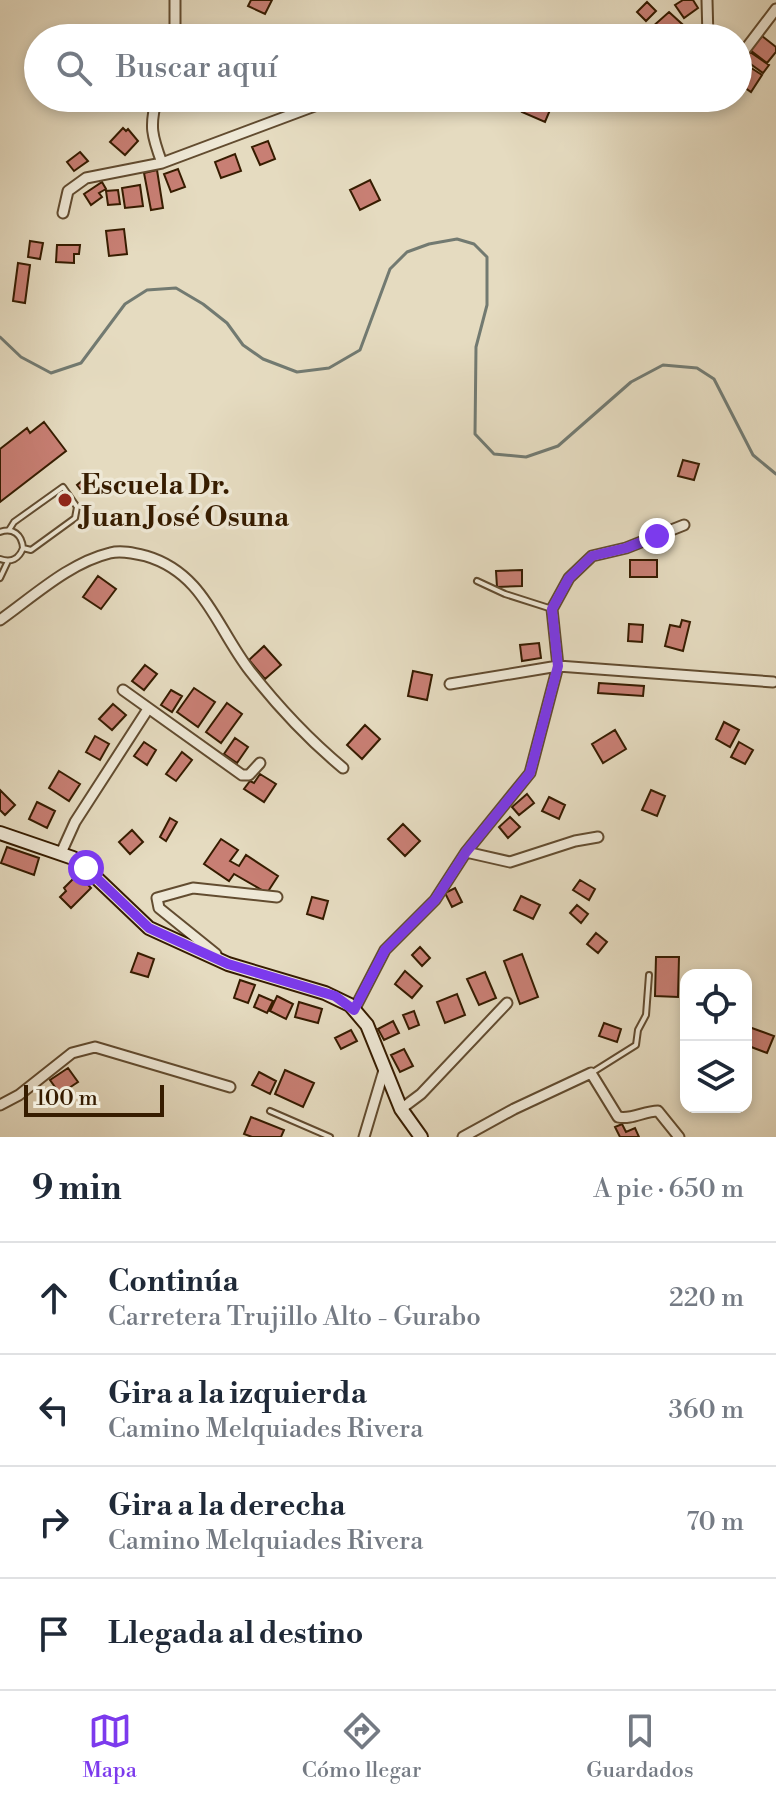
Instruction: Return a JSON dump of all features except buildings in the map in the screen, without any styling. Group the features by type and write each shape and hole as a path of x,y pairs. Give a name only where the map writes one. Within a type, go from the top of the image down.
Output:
{"main road":[{"path":"0,833 61,853 86,868 149,928 228,964 325,993 354,1010 367,1025 401,1109 421,1137"}],"street":[{"path":"175,0 175,24"},
{"path":"707,0 708,24"},
{"path":"752,41 776,9"},
{"path":"153,112 151,136 162,163"},
{"path":"63,213 68,191 86,178 162,163 299,112"},
{"path":"354,1010 385,950 435,900 466,852 530,773 558,666 552,609 569,578 592,556 626,548 684,525"},
{"path":"0,620 81,562 112,552 133,552 165,562 193,582 248,668 305,736 343,768"},
{"path":"450,684 558,666 773,682"},
{"path":"123,690 242,775 249,775 260,763"},
{"path":"61,853 75,822 148,709"},
{"path":"466,852 510,862 575,841 598,837"},
{"path":"228,964 159,908 157,898 193,888 277,897"},
{"path":"401,1109 421,1094 507,1003"},
{"path":"0,1105 19,1095 72,1053 95,1047 230,1087"},
{"path":"364,1137 384,1070"},
{"path":"463,1137 591,1073 618,1117 627,1119 646,1111 658,1111 679,1137"}],"lane":[{"path":"9,530 14,522 63,487 77,507 75,518 31,550 23,548"},
{"path":"0,532 9,530 20,536 23,548 17,558 8,561 0,559"},
{"path":"0,578 8,561"},
{"path":"477,581 552,609"},
{"path":"591,1073 636,1045 638,1030 646,1015 649,975"},
{"path":"270,1111 330,1137"}],"waterway":[{"path":"0,337 21,357 51,373 81,363 125,304 147,290 176,288 227,323 243,345 263,359 297,372 329,368 360,350 390,269 407,252 457,239 474,244 487,257 487,305 476,347 475,434 494,454 526,457 558,446 631,382 663,365 697,368 714,379 753,455 776,474"}],"place":[{"name":"Escuela Dr. Juan José Osuna","path":"65,500"}],"route":[{"path":"86,868 149,928 228,964 335,996 354,1010 385,950 435,900 466,852 530,773 558,666 552,609 569,578 592,556 657,536"}]}
